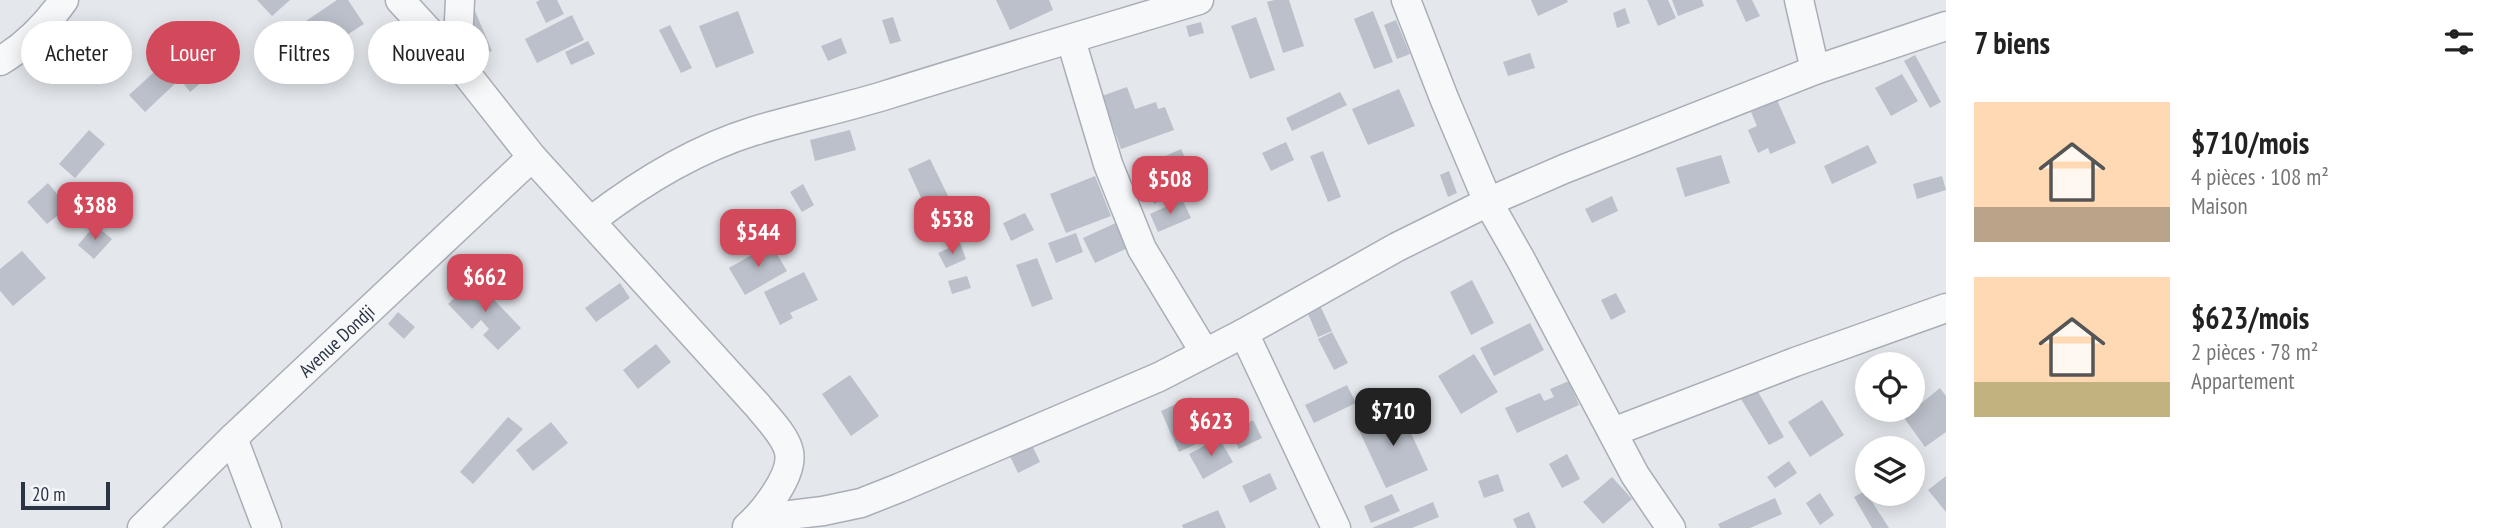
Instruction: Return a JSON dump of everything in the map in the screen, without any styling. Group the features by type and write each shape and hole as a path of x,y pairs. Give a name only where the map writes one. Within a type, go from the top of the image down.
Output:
{"street":[{"path":"0,61 48,22 64,0"},
{"path":"400,0 419,21"},
{"path":"459,21 460,0"},
{"path":"592,220 625,194 660,174 753,131 1071,40 1139,9 1199,0"},
{"path":"1405,0 1488,202 1635,475 1671,528"},
{"path":"1799,0 1815,70"},
{"path":"752,523 861,503 1159,377 1244,333 1397,247 1488,202 1564,169 1815,70 1911,40 1946,26"},
{"path":"1071,40 1108,164 1142,249 1205,354"},
{"path":"474,84 532,157 758,406 786,443 789,467 784,480 752,523"},
{"name":"Avenue Dondji","path":"142,528 532,157"},
{"path":"1613,432 1946,308"},
{"path":"1244,333 1336,528"},
{"path":"233,439 267,528"}],"building":[{"path":"257,0 290,0 272,16"},
{"path":"337,0 348,0 364,24 354,30 354,21 306,21"},
{"path":"557,0 564,14 546,23 536,2"},
{"path":"996,0 1049,0 1053,10 1010,30"},
{"path":"1289,0 1304,46 1283,53 1267,2"},
{"path":"1531,0 1567,0 1568,2 1538,16"},
{"path":"1647,0 1668,0 1676,18 1658,26"},
{"path":"1672,0 1702,0 1704,6 1678,16"},
{"path":"1736,0 1752,0 1760,16 1746,22"},
{"path":"1625,8 1630,23 1617,28 1613,13"},
{"path":"475,11 479,21 466,21 464,15"},
{"path":"738,11 754,53 716,68 699,26"},
{"path":"1373,11 1393,62 1374,69 1354,19"},
{"path":"572,15 584,40 537,63 525,39"},
{"path":"893,17 901,41 890,44 882,20"},
{"path":"1256,17 1275,70 1250,79 1231,26"},
{"path":"1396,20 1410,54 1397,59 1384,25"},
{"path":"1201,22 1204,33 1189,37 1186,26"},
{"path":"670,25 692,68 681,73 659,30"},
{"path":"841,38 847,53 828,61 821,46"},
{"path":"588,41 595,54 571,65 565,52"},
{"path":"1530,53 1535,68 1508,76 1503,62"},
{"path":"1915,55 1941,102 1930,108 1904,61"},
{"path":"1902,74 1918,101 1891,116 1875,88"},
{"path":"146,79 146,84 175,84 145,112 129,95"},
{"path":"184,84 200,84 190,92"},
{"path":"1127,87 1135,109 1156,102 1158,109 1165,107 1174,130 1121,149 1102,96"},
{"path":"1399,89 1415,126 1368,145 1352,109"},
{"path":"1340,92 1347,105 1292,131 1286,118"},
{"path":"1777,100 1796,143 1770,154 1768,148 1758,153 1748,130 1757,126 1751,112"},
{"path":"89,130 105,144 75,178 59,164"},
{"path":"850,130 856,150 815,161 810,140"},
{"path":"1286,142 1294,160 1271,171 1262,153"},
{"path":"1868,145 1877,163 1832,184 1824,166"},
{"path":"1181,149 1197,184 1154,204 1137,169"},
{"path":"1323,151 1341,197 1328,202 1310,156"},
{"path":"1721,155 1730,183 1685,197 1676,168"},
{"path":"930,159 951,202 928,213 908,169"},
{"path":"1449,171 1457,193 1448,197 1440,175"},
{"path":"1095,176 1111,216 1066,233 1050,194"},
{"path":"1942,176 1946,190 1917,199 1913,184"},
{"path":"48,183 68,207 47,224 27,202"},
{"path":"803,184 814,205 802,212 790,192"},
{"path":"1612,196 1618,211 1592,223 1585,209"},
{"path":"1182,199 1191,218 1158,232 1150,214"},
{"path":"1025,213 1034,230 1011,241 1003,223"},
{"path":"1120,221 1132,246 1095,263 1083,238"},
{"path":"95,225 112,239 94,259 78,245"},
{"path":"1076,233 1083,252 1056,263 1048,243"},
{"path":"960,243 966,259 946,268 938,253"},
{"path":"771,244 787,271 745,295 729,268"},
{"path":"22,251 46,278 13,306 0,291 0,269"},
{"path":"1037,258 1053,299 1032,307 1016,265"},
{"path":"804,272 818,300 790,313 793,318 780,325 764,292"},
{"path":"967,276 971,288 952,294 948,281"},
{"path":"474,279 521,328 498,350 483,335 489,329 481,320 472,329 448,304"},
{"path":"1472,280 1494,323 1471,335 1450,292"},
{"path":"620,283 630,298 596,322 585,308"},
{"path":"1616,293 1626,312 1611,320 1601,300"},
{"path":"1318,301 1332,331 1318,337 1305,307"},
{"path":"398,312 415,327 404,339 388,324"},
{"path":"1530,323 1544,350 1494,376 1480,348"},
{"path":"1332,332 1348,363 1334,370 1318,339"},
{"path":"656,344 671,362 638,389 623,370"},
{"path":"1474,354 1498,392 1461,414 1438,376"},
{"path":"850,375 879,416 851,436 822,394"},
{"path":"1569,381 1579,405 1517,433 1505,408 1540,393 1544,401 1554,397 1550,389"},
{"path":"1347,385 1356,403 1314,423 1305,405"},
{"path":"1940,388 1946,396 1946,432 1925,447 1925,436 1917,436 1907,422 1925,422 1925,400"},
{"path":"1757,390 1784,437 1769,445 1741,399"},
{"path":"1191,397 1209,438 1179,452 1161,411"},
{"path":"1822,400 1844,435 1810,457 1788,422"},
{"path":"1399,407 1428,470 1386,488 1357,426"},
{"path":"508,417 523,429 473,484 460,472"},
{"path":"1253,420 1262,438 1239,449 1231,432"},
{"path":"551,422 568,443 533,471 516,450"},
{"path":"1219,438 1233,462 1203,479 1189,454"},
{"path":"1031,443 1040,462 1018,473 1009,454"},
{"path":"1567,454 1580,479 1562,488 1549,464"},
{"path":"1789,461 1797,473 1775,488 1767,477"},
{"path":"1270,473 1277,489 1250,503 1242,486"},
{"path":"1498,474 1504,491 1484,498 1478,481"},
{"path":"1946,476 1946,512 1928,490"},
{"path":"1612,477 1632,499 1603,524 1583,502"},
{"path":"1820,493 1834,515 1820,525 1806,503"},
{"path":"1392,494 1400,511 1371,523 1364,506"},
{"path":"1775,498 1782,514 1750,528 1720,528 1718,524"},
{"path":"1433,502 1439,517 1412,528 1372,528"},
{"path":"1859,506 1875,506 1889,528 1872,528"},
{"path":"1218,510 1226,528 1183,528 1182,525"},
{"path":"1529,512 1536,528 1517,528 1513,519"}]}
